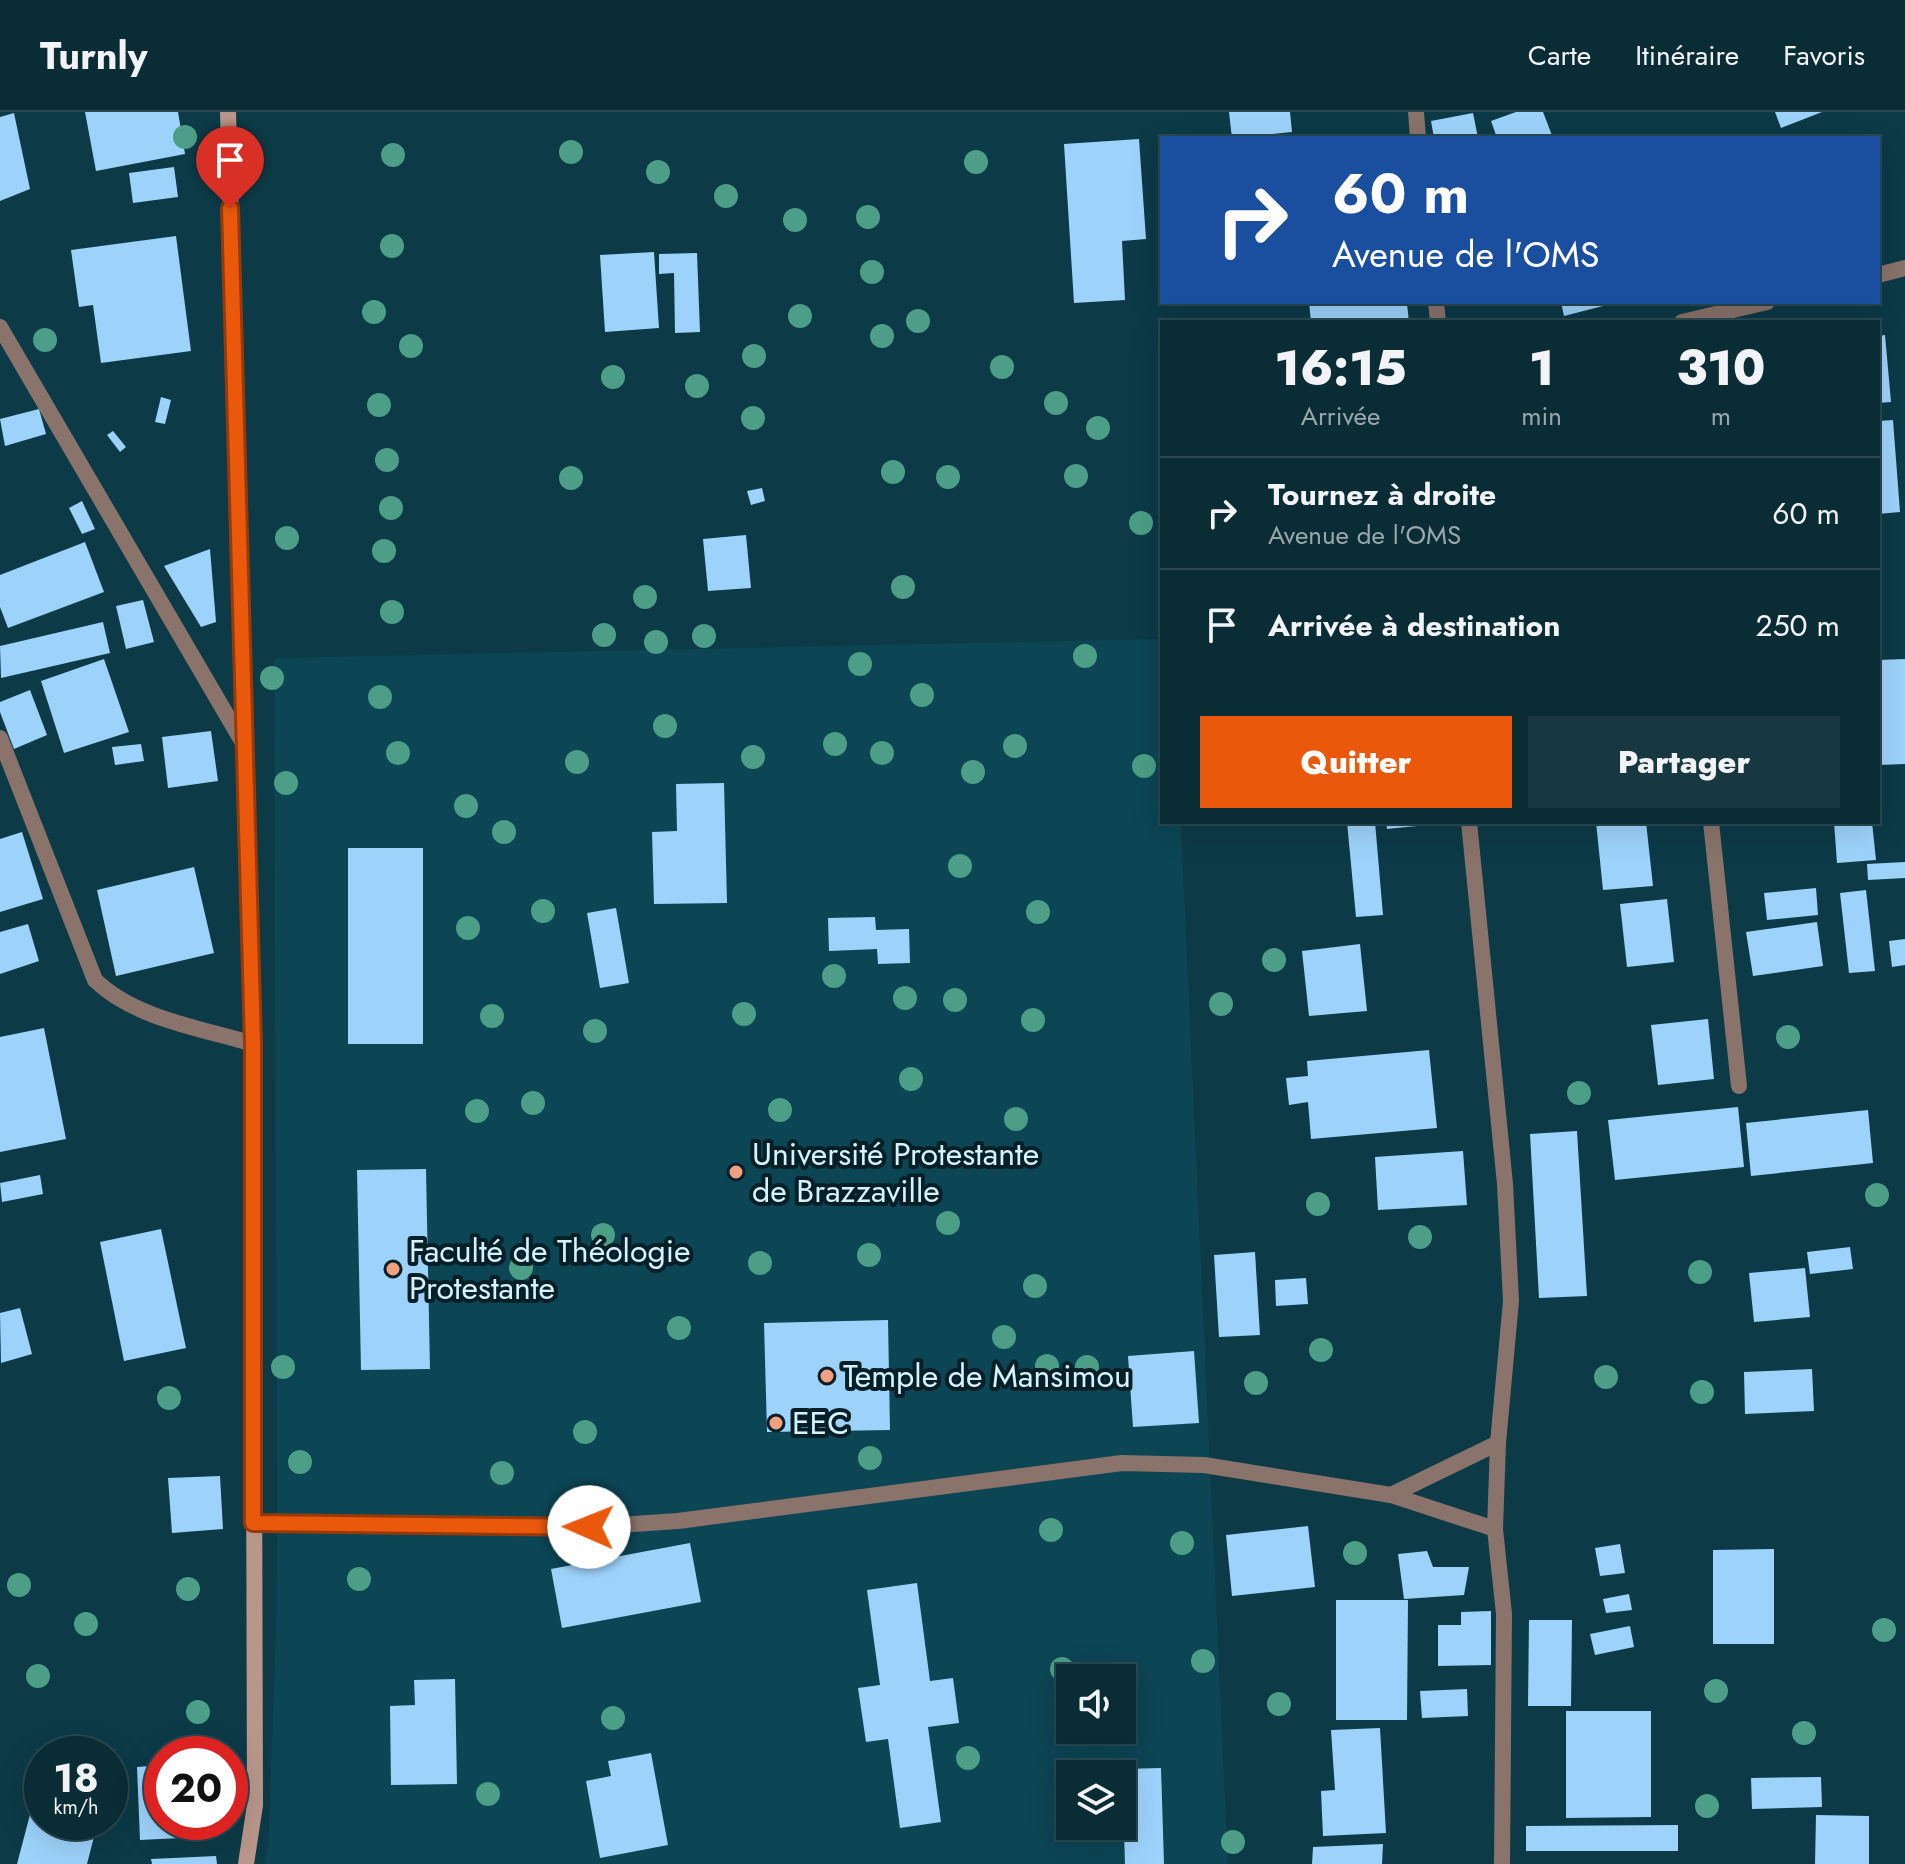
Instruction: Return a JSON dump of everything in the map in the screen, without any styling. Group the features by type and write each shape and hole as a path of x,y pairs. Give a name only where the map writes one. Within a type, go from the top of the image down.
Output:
{"street":[{"path":"228,112 253,1044 255,1805 246,1864"},
{"path":"1416,112 1418,136"},
{"path":"1880,274 1905,268"},
{"path":"1690,320 1758,304"},
{"path":"0,327 247,749"},
{"path":"0,738 95,980 111,996 142,1010 253,1044"},
{"path":"1469,824 1505,1184 1511,1287 1498,1443 1495,1529 1504,1614 1502,1864"},
{"path":"1711,824 1739,1086"},
{"path":"1391,1495 1498,1443"},
{"path":"253,1523 589,1527 678,1521 1122,1463 1204,1465 1391,1495 1495,1529"}],"shaded area":[{"name":"Université Protestante de Brazzaville","path":"1160,639 1160,824 1181,824 1228,1864 264,1864 268,1849 276,1627 274,658"}],"building":[{"path":"85,112 178,112 185,154 96,171"},
{"path":"1229,112 1290,112 1292,132 1232,136"},
{"path":"1516,112 1543,112 1552,136 1496,136 1491,121"},
{"path":"1775,112 1822,112 1781,128"},
{"path":"14,113 30,189 0,201 0,117"},
{"path":"1473,113 1478,136 1434,136 1431,121"},
{"path":"1139,139 1146,239 1122,241 1125,300 1074,303 1064,144"},
{"path":"174,167 178,197 133,203 129,173"},
{"path":"176,236 191,351 101,363 93,305 79,307 71,250"},
{"path":"654,252 659,328 605,332 600,255"},
{"path":"697,253 700,332 675,333 674,273 659,274 659,254"},
{"path":"1309,304 1407,304 1409,320 1311,320"},
{"path":"1561,304 1602,304 1603,306 1564,316"},
{"path":"1885,335 1891,402 1880,403 1880,336"},
{"path":"161,397 171,400 165,424 155,422"},
{"path":"39,409 46,434 5,446 0,419"},
{"path":"1893,420 1900,512 1880,514 1880,421"},
{"path":"113,431 126,447 120,452 107,435"},
{"path":"762,488 765,501 751,505 747,491"},
{"path":"82,501 95,529 82,534 69,508"},
{"path":"746,535 751,588 708,591 703,539"},
{"path":"85,542 104,592 8,628 0,607 0,575"},
{"path":"210,549 216,622 201,627 164,566"},
{"path":"143,600 154,642 126,649 116,606"},
{"path":"103,622 110,653 1,678 0,646"},
{"path":"104,659 129,732 64,753 41,681"},
{"path":"1905,659 1905,764 1880,765 1880,660"},
{"path":"30,690 47,735 14,749 0,712 0,702"},
{"path":"211,731 218,781 168,788 162,737"},
{"path":"141,744 144,761 115,765 112,747"},
{"path":"724,783 727,903 654,904 652,832 677,831 676,784"},
{"path":"1347,824 1375,824 1383,915 1356,917"},
{"path":"1386,824 1437,824 1387,829"},
{"path":"1596,824 1646,824 1653,886 1603,890"},
{"path":"1834,824 1872,824 1876,860 1837,863"},
{"path":"22,832 43,899 0,912 0,839"},
{"path":"348,848 423,848 423,1044 348,1044"},
{"path":"1905,862 1905,878 1868,880 1867,864"},
{"path":"194,867 214,953 116,976 97,890"},
{"path":"1816,888 1818,915 1767,920 1764,893"},
{"path":"1866,890 1875,971 1849,973 1840,893"},
{"path":"1667,899 1674,962 1627,967 1620,904"},
{"path":"616,908 629,983 600,988 587,913"},
{"path":"875,917 876,930 909,929 910,963 878,964 877,949 829,951 828,918"},
{"path":"1817,922 1823,966 1753,976 1746,932"},
{"path":"28,924 39,961 0,974 0,932"},
{"path":"1905,939 1905,965 1892,967 1889,941"},
{"path":"1360,944 1367,1011 1309,1016 1302,951"},
{"path":"1708,1019 1714,1079 1658,1085 1651,1025"},
{"path":"44,1028 66,1139 0,1152 0,1037"},
{"path":"1429,1050 1437,1128 1311,1139 1308,1102 1289,1105 1286,1078 1308,1076 1307,1061"},
{"path":"1738,1107 1744,1167 1615,1180 1608,1120"},
{"path":"1868,1110 1873,1163 1751,1176 1746,1123"},
{"path":"1577,1131 1587,1296 1539,1298 1530,1134"},
{"path":"1463,1151 1467,1205 1378,1210 1375,1157"},
{"name":"Faculté de Théologie Protestante","path":"426,1169 430,1369 361,1370 357,1170"},
{"path":"40,1175 43,1194 2,1202 0,1183"},
{"path":"161,1229 186,1348 124,1361 100,1242"},
{"path":"1850,1247 1853,1269 1810,1274 1807,1252"},
{"path":"1255,1252 1260,1335 1219,1337 1214,1255"},
{"path":"1805,1268 1810,1317 1754,1322 1749,1273"},
{"path":"1306,1278 1308,1304 1276,1306 1275,1280"},
{"path":"20,1308 32,1354 1,1363 0,1313"},
{"name":"Temple de Mansimou","path":"888,1320 890,1430 767,1432 764,1323"},
{"path":"1194,1351 1199,1423 1133,1427 1128,1356"},
{"path":"1812,1369 1814,1411 1745,1414 1744,1372"},
{"path":"220,1476 223,1529 172,1533 168,1478"},
{"path":"1308,1526 1315,1587 1232,1596 1226,1535"},
{"path":"690,1543 701,1602 562,1628 551,1569"},
{"path":"1620,1544 1625,1573 1600,1576 1595,1548"},
{"path":"1774,1549 1774,1644 1713,1644 1713,1550"},
{"path":"1427,1551 1433,1567 1469,1567 1464,1595 1404,1599 1398,1554"},
{"path":"917,1583 930,1681 953,1678 959,1723 928,1727 941,1822 900,1828 888,1739 866,1742 858,1688 880,1685 867,1590"},
{"path":"1629,1594 1632,1610 1606,1613 1603,1599"},
{"path":"1336,1600 1408,1600 1407,1720 1336,1720"},
{"path":"1491,1611 1491,1665 1438,1666 1438,1625 1461,1625 1461,1612"},
{"path":"1529,1620 1572,1620 1571,1706 1528,1706"},
{"path":"1630,1626 1634,1647 1595,1655 1590,1634"},
{"path":"455,1679 457,1784 391,1785 390,1706 415,1705 414,1680"},
{"path":"1467,1689 1468,1716 1422,1718 1420,1691"},
{"path":"1566,1711 1651,1711 1651,1817 1566,1818"},
{"path":"1380,1728 1386,1833 1323,1836 1321,1791 1335,1790 1331,1730"},
{"path":"651,1753 668,1845 600,1858 586,1781 611,1776 608,1761"},
{"path":"144,1766 144,1840 140,1840 137,1767"},
{"path":"1161,1768 1164,1864 1125,1864 1124,1840 1136,1840 1136,1769"},
{"path":"1821,1777 1822,1807 1752,1809 1751,1778"},
{"path":"1816,1815 1869,1816 1869,1864 1815,1864"},
{"path":"1678,1825 1678,1851 1526,1851 1526,1826"},
{"path":"24,1837 24,1840 93,1840 87,1864 17,1864"},
{"path":"1383,1844 1382,1864 1312,1864 1313,1847"},
{"path":"216,1856 217,1864 152,1864 151,1859"}],"place":[{"name":"Université Protestante de Brazzaville","path":"736,1172"},
{"name":"Faculté de Théologie Protestante","path":"393,1269"},
{"name":"Temple de Mansimou","path":"827,1376"},
{"name":"EEC","path":"776,1423"}],"route":[{"path":"230,208 253,1044 253,1523 589,1527"}]}
